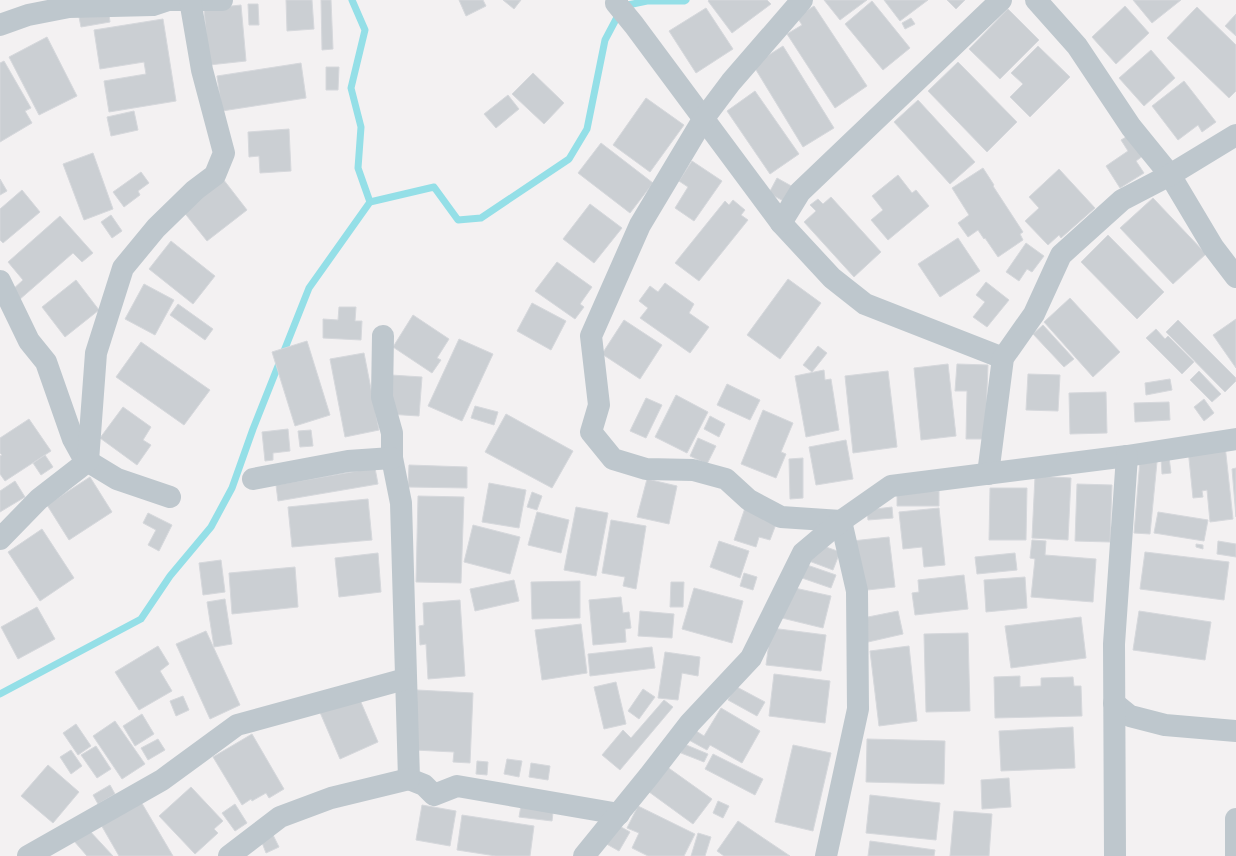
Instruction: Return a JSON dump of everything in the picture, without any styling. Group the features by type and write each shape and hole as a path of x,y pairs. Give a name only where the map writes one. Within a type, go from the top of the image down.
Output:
{"street":[{"path":"0,26 28,15 69,7 153,5 168,0 222,0"},
{"path":"0,539 39,499 88,461 96,353 123,268 156,228 195,190 215,175 224,153 202,70 190,0"},
{"path":"802,0 731,82 704,118 640,225 591,336 599,405 591,432 613,459 646,469 693,470 726,479 750,500 781,517 841,521"},
{"path":"782,223 800,192 1001,0"},
{"path":"1036,0 1077,46 1131,127 1170,175 1213,247 1236,277"},
{"path":"616,2 782,223 832,278 865,304 1003,358"},
{"path":"988,474 1003,358 1034,314 1061,255 1122,200 1170,175 1236,135"},
{"path":"0,281 29,341 46,362 73,439 84,459 117,478 170,497"},
{"path":"383,336 382,397 392,433 392,458 401,503 409,779"},
{"path":"584,856 690,723 751,658 802,553 841,521 891,486 1127,456 1236,439"},
{"path":"1115,856 1114,644 1127,456"},
{"path":"253,479 348,461 392,458"},
{"path":"826,856 858,709 857,591 841,521"},
{"path":"28,856 162,780 237,725 405,679"},
{"path":"1114,703 1130,716 1165,725 1236,731"},
{"path":"229,856 280,817 330,798 409,779 424,785 434,796 457,786 619,814"},
{"path":"1236,819 1236,856"}],"building":[{"path":"286,0 312,0 314,29 287,31"},
{"path":"321,0 331,0 333,49 322,50"},
{"path":"459,0 483,0 486,6 466,16"},
{"path":"503,0 521,0 514,9"},
{"path":"767,0 771,4 732,33 708,1"},
{"path":"824,0 867,0 840,20"},
{"path":"884,0 928,0 900,21"},
{"path":"947,0 965,0 956,9"},
{"path":"1133,0 1181,0 1152,23"},
{"path":"872,1 910,48 883,70 845,24"},
{"path":"248,4 258,4 259,25 249,25"},
{"path":"241,5 246,61 209,65 204,9"},
{"path":"814,6 867,86 835,108 787,34 802,25 797,17"},
{"path":"1125,6 1149,33 1116,64 1092,37"},
{"path":"108,7 110,22 81,27 78,12"},
{"path":"1197,7 1236,45 1236,91 1229,98 1167,38"},
{"path":"706,8 733,49 696,73 669,31"},
{"path":"1008,9 1039,40 1000,79 969,49"},
{"path":"1236,14 1236,36 1225,26"},
{"path":"911,18 915,24 905,29 902,23"},
{"path":"163,19 176,101 109,112 104,81 146,74 144,62 100,69 94,30"},
{"path":"47,37 77,96 39,115 9,57"},
{"path":"783,46 834,128 803,147 753,65"},
{"path":"1038,46 1070,77 1030,117 1010,97 1023,84 1011,73"},
{"path":"1151,50 1175,78 1144,106 1119,78"},
{"path":"4,61 31,108 25,111 32,123 0,142 0,63"},
{"path":"958,62 1017,122 987,152 928,91"},
{"path":"301,63 306,98 222,111 217,76"},
{"path":"326,67 339,67 338,90 326,90"},
{"path":"533,73 564,103 544,124 512,94"},
{"path":"1184,81 1216,122 1202,132 1198,125 1178,140 1152,106"},
{"path":"755,91 799,154 770,174 727,111"},
{"path":"508,95 519,109 496,128 484,114"},
{"path":"646,98 684,125 650,172 613,145"},
{"path":"918,100 975,162 950,184 894,122"},
{"path":"134,111 138,130 111,136 107,117"},
{"path":"289,129 291,171 260,173 259,156 249,157 248,132"},
{"path":"1131,134 1144,155 1136,161 1144,173 1120,188 1106,166 1128,151 1121,140"},
{"path":"601,143 653,183 630,213 578,173"},
{"path":"93,153 113,209 84,220 63,164"},
{"path":"692,161 722,181 694,221 675,208 688,187 679,181"},
{"path":"983,168 1023,232 1020,234 1023,240 998,257 978,230 968,237 958,223 969,215 952,188"},
{"path":"1059,169 1095,208 1061,238 1059,235 1048,245 1025,221 1039,208 1029,197"},
{"path":"141,172 149,183 138,191 140,195 124,207 113,192"},
{"path":"898,175 912,193 916,190 929,206 888,240 871,220 883,210 872,196"},
{"path":"777,178 795,188 787,203 769,193"},
{"path":"0,179 7,191 0,195"},
{"path":"223,179 247,210 207,241 183,211"},
{"path":"22,190 40,212 3,243 0,240 0,209"},
{"path":"831,197 881,252 854,277 804,222 816,211 810,205 818,199 823,204"},
{"path":"1153,198 1206,254 1173,284 1120,228"},
{"path":"733,200 745,210 741,215 748,220 699,281 675,263 725,201 729,205"},
{"path":"590,204 622,228 594,263 563,239"},
{"path":"111,215 122,231 112,238 101,222"},
{"path":"60,216 93,253 82,262 73,253 19,300 11,291 23,280 8,262"},
{"path":"1108,235 1164,292 1137,319 1081,262"},
{"path":"958,238 980,271 940,297 918,264"},
{"path":"171,241 215,276 193,304 149,269"},
{"path":"1026,243 1044,256 1032,272 1027,269 1019,281 1006,272"},
{"path":"557,262 592,287 580,304 584,307 575,319 535,291"},
{"path":"788,279 821,303 780,359 747,335"},
{"path":"76,280 99,310 65,337 42,307"},
{"path":"986,282 1009,300 987,327 973,317 985,302 976,295"},
{"path":"665,283 694,304 689,313 709,327 690,353 640,318 648,308 639,301 650,286 658,292"},
{"path":"144,284 174,300 155,335 125,319"},
{"path":"1070,298 1120,352 1093,377 1044,322"},
{"path":"532,303 566,321 551,350 517,331"},
{"path":"178,304 213,329 205,340 170,315"},
{"path":"339,307 356,307 355,321 362,321 361,340 323,338 323,319 338,320"},
{"path":"413,315 449,339 437,358 441,360 432,373 393,347"},
{"path":"1236,319 1236,368 1213,335"},
{"path":"624,320 662,345 640,379 602,354"},
{"path":"1178,320 1236,378 1236,381 1225,392 1166,332"},
{"path":"1043,325 1074,359 1064,367 1033,334"},
{"path":"1156,329 1165,339 1168,336 1194,362 1182,374 1146,338"},
{"path":"459,339 493,354 462,421 428,406"},
{"path":"307,341 330,415 295,426 272,352"},
{"path":"141,342 210,390 184,425 116,377"},
{"path":"818,346 827,353 812,372 803,365"},
{"path":"364,353 379,430 345,437 330,359"},
{"path":"948,364 956,436 921,440 914,368"},
{"path":"957,364 988,365 985,439 966,439 967,391 955,391"},
{"path":"824,370 825,380 831,379 839,430 806,437 795,376"},
{"path":"888,371 897,447 853,453 845,376"},
{"path":"1199,371 1221,394 1212,402 1190,380"},
{"path":"1028,374 1060,375 1058,411 1026,410"},
{"path":"391,375 422,377 419,416 388,414"},
{"path":"1170,379 1172,390 1146,395 1145,383"},
{"path":"727,384 760,400 750,420 717,405"},
{"path":"1106,392 1107,433 1070,434 1069,393"},
{"path":"676,395 708,412 687,453 655,437"},
{"path":"646,398 662,405 646,438 630,431"},
{"path":"1204,399 1214,413 1204,421 1194,407"},
{"path":"1169,402 1170,420 1135,422 1134,403"},
{"path":"475,406 498,412 494,425 471,418"},
{"path":"123,407 151,427 143,440 151,445 137,465 100,438"},
{"path":"763,410 793,423 781,452 786,454 776,478 741,464"},
{"path":"506,414 573,451 552,488 485,452"},
{"path":"710,416 725,424 719,437 704,429"},
{"path":"29,419 51,451 5,481 0,474 0,456 2,455 0,453 0,438"},
{"path":"288,429 290,451 273,453 273,460 265,461 262,432"},
{"path":"311,430 313,446 300,447 298,431"},
{"path":"698,438 716,446 707,464 690,456"},
{"path":"846,440 853,479 816,485 809,447"},
{"path":"1225,445 1233,519 1210,522 1207,490 1202,491 1203,497 1193,498 1188,449"},
{"path":"45,455 53,467 41,475 33,463"},
{"path":"1169,457 1171,473 1162,474 1161,458"},
{"path":"803,458 803,498 790,499 789,459"},
{"path":"1140,460 1157,462 1150,534 1134,533"},
{"path":"409,465 467,467 467,488 408,487"},
{"path":"375,468 378,484 278,501 276,485"},
{"path":"1236,468 1236,517 1232,469"},
{"path":"1035,476 1071,478 1068,540 1032,538"},
{"path":"90,477 112,512 69,540 47,505"},
{"path":"647,479 677,486 669,524 637,517"},
{"path":"15,481 25,497 0,512 0,491"},
{"path":"489,483 526,490 519,528 482,522"},
{"path":"1077,484 1112,485 1110,542 1075,541"},
{"path":"990,488 1027,488 1026,540 989,540"},
{"path":"939,491 939,506 897,506 897,492"},
{"path":"532,492 542,496 537,510 527,507"},
{"path":"418,496 464,497 461,583 416,582"},
{"path":"368,499 372,540 292,547 288,507"},
{"path":"576,507 608,513 596,576 564,570"},
{"path":"892,507 893,518 868,520 867,510"},
{"path":"745,508 778,519 770,540 759,537 756,547 734,540"},
{"path":"939,508 945,565 924,567 922,547 903,549 899,512"},
{"path":"537,512 569,520 561,553 528,545"},
{"path":"1158,512 1208,520 1204,541 1154,533"},
{"path":"148,513 172,525 159,551 148,545 156,530 143,523"},
{"path":"611,520 646,526 636,589 623,586 625,577 602,573"},
{"path":"473,525 520,537 510,574 464,562"},
{"path":"42,529 74,578 40,601 8,552"},
{"path":"889,537 895,587 858,591 852,541"},
{"path":"1032,540 1046,541 1045,555 1096,559 1093,602 1031,597 1035,559 1030,558"},
{"path":"719,541 749,551 740,578 710,567"},
{"path":"1218,541 1236,544 1236,557 1217,554"},
{"path":"815,543 840,552 833,570 809,561"},
{"path":"1196,544 1203,545 1203,549 1196,547"},
{"path":"1145,552 1229,562 1224,600 1140,589"},
{"path":"378,553 381,592 339,597 335,558"},
{"path":"1015,553 1017,570 977,574 975,557"},
{"path":"221,560 225,592 203,595 199,563"},
{"path":"807,565 836,575 831,588 802,578"},
{"path":"295,567 298,607 232,614 229,573"},
{"path":"744,573 757,577 753,590 740,586"},
{"path":"964,575 968,609 915,615 912,593 919,592 918,580"},
{"path":"1025,577 1027,608 986,612 984,580"},
{"path":"514,580 519,601 475,611 470,589"},
{"path":"580,581 580,618 532,619 531,582"},
{"path":"671,582 684,582 683,607 670,607"},
{"path":"790,587 831,596 823,628 782,618"},
{"path":"694,588 743,601 732,643 682,629"},
{"path":"621,597 623,613 629,612 631,628 625,629 626,642 593,645 589,600"},
{"path":"225,599 232,644 214,647 207,602"},
{"path":"460,600 465,676 428,679 426,644 420,645 419,626 424,625 423,603"},
{"path":"37,607 55,639 18,659 1,627"},
{"path":"640,611 674,614 672,638 638,636"},
{"path":"898,611 903,634 868,642 863,618"},
{"path":"1139,611 1211,622 1205,660 1133,650"},
{"path":"1081,617 1086,658 1011,668 1005,626"},
{"path":"581,624 587,673 542,680 535,630"},
{"path":"771,628 826,635 821,671 766,665"},
{"path":"206,631 240,705 210,719 176,644"},
{"path":"968,633 970,711 926,712 924,634"},
{"path":"158,646 169,664 160,671 172,691 139,710 115,672"},
{"path":"909,646 917,721 879,726 870,651"},
{"path":"652,647 655,668 590,676 588,654"},
{"path":"665,652 700,657 698,676 682,673 678,700 658,698"},
{"path":"774,674 830,681 825,723 769,716"},
{"path":"1020,676 1020,687 1041,686 1041,678 1073,677 1074,686 1081,686 1082,716 995,718 994,677"},
{"path":"616,682 626,724 604,729 594,687"},
{"path":"735,686 765,702 757,716 728,700"},
{"path":"643,689 655,697 639,719 628,711"},
{"path":"417,690 473,693 470,763 453,762 454,752 415,750"},
{"path":"357,693 378,742 340,759 319,710"},
{"path":"183,696 189,710 176,716 170,701"},
{"path":"664,700 673,707 620,770 602,755 623,730 631,738"},
{"path":"721,708 760,731 742,763 710,745 707,750 687,739 693,729 704,736"},
{"path":"142,714 154,734 135,746 123,726"},
{"path":"115,721 145,764 122,779 93,736"},
{"path":"76,724 91,746 78,755 63,733"},
{"path":"1073,727 1075,768 1001,771 999,731"},
{"path":"252,734 284,789 269,798 266,793 252,801 251,799 242,805 213,757"},
{"path":"158,739 165,750 148,760 141,748"},
{"path":"867,739 945,741 944,784 866,782"},
{"path":"684,744 708,754 704,762 681,753"},
{"path":"793,745 831,753 813,831 775,822"},
{"path":"96,746 111,769 97,778 81,755"},
{"path":"71,750 82,766 71,774 60,757"},
{"path":"713,754 763,779 755,795 705,769"},
{"path":"507,759 522,761 519,777 504,774"},
{"path":"477,761 488,762 487,775 476,774"},
{"path":"531,763 550,766 548,780 529,777"},
{"path":"663,764 712,799 693,824 645,789"},
{"path":"48,765 79,792 53,823 21,796"},
{"path":"1009,778 1011,807 982,809 981,780"},
{"path":"110,785 115,794 98,804 93,795"},
{"path":"191,787 223,821 214,829 218,833 195,854 159,816"},
{"path":"870,795 940,803 936,840 866,833"},
{"path":"140,800 173,856 119,856 100,823"},
{"path":"522,800 554,804 552,821 519,817"},
{"path":"718,801 729,806 723,818 713,813"},
{"path":"235,804 247,823 235,831 222,813"},
{"path":"422,805 456,811 450,846 416,840"},
{"path":"638,806 695,834 684,856 648,856 632,848 639,833 627,828"},
{"path":"954,811 992,814 989,856 950,856"},
{"path":"462,815 534,826 530,856 496,856 457,850"},
{"path":"738,821 790,856 724,856 717,851"},
{"path":"614,823 630,832 619,851 603,842"},
{"path":"88,829 113,856 87,856 74,841"},
{"path":"698,833 711,837 705,856 691,856"},
{"path":"273,835 279,847 266,853 261,840"},
{"path":"870,841 935,850 934,856 868,856"}],"waterway":[{"path":"352,0 365,30 351,88 361,127 358,168 370,202"},
{"path":"0,694 141,619 170,576 211,527 232,488 253,429 309,288 370,202 434,187 458,220 481,218 569,159 587,129 605,40 623,6 647,1 686,0"}]}
